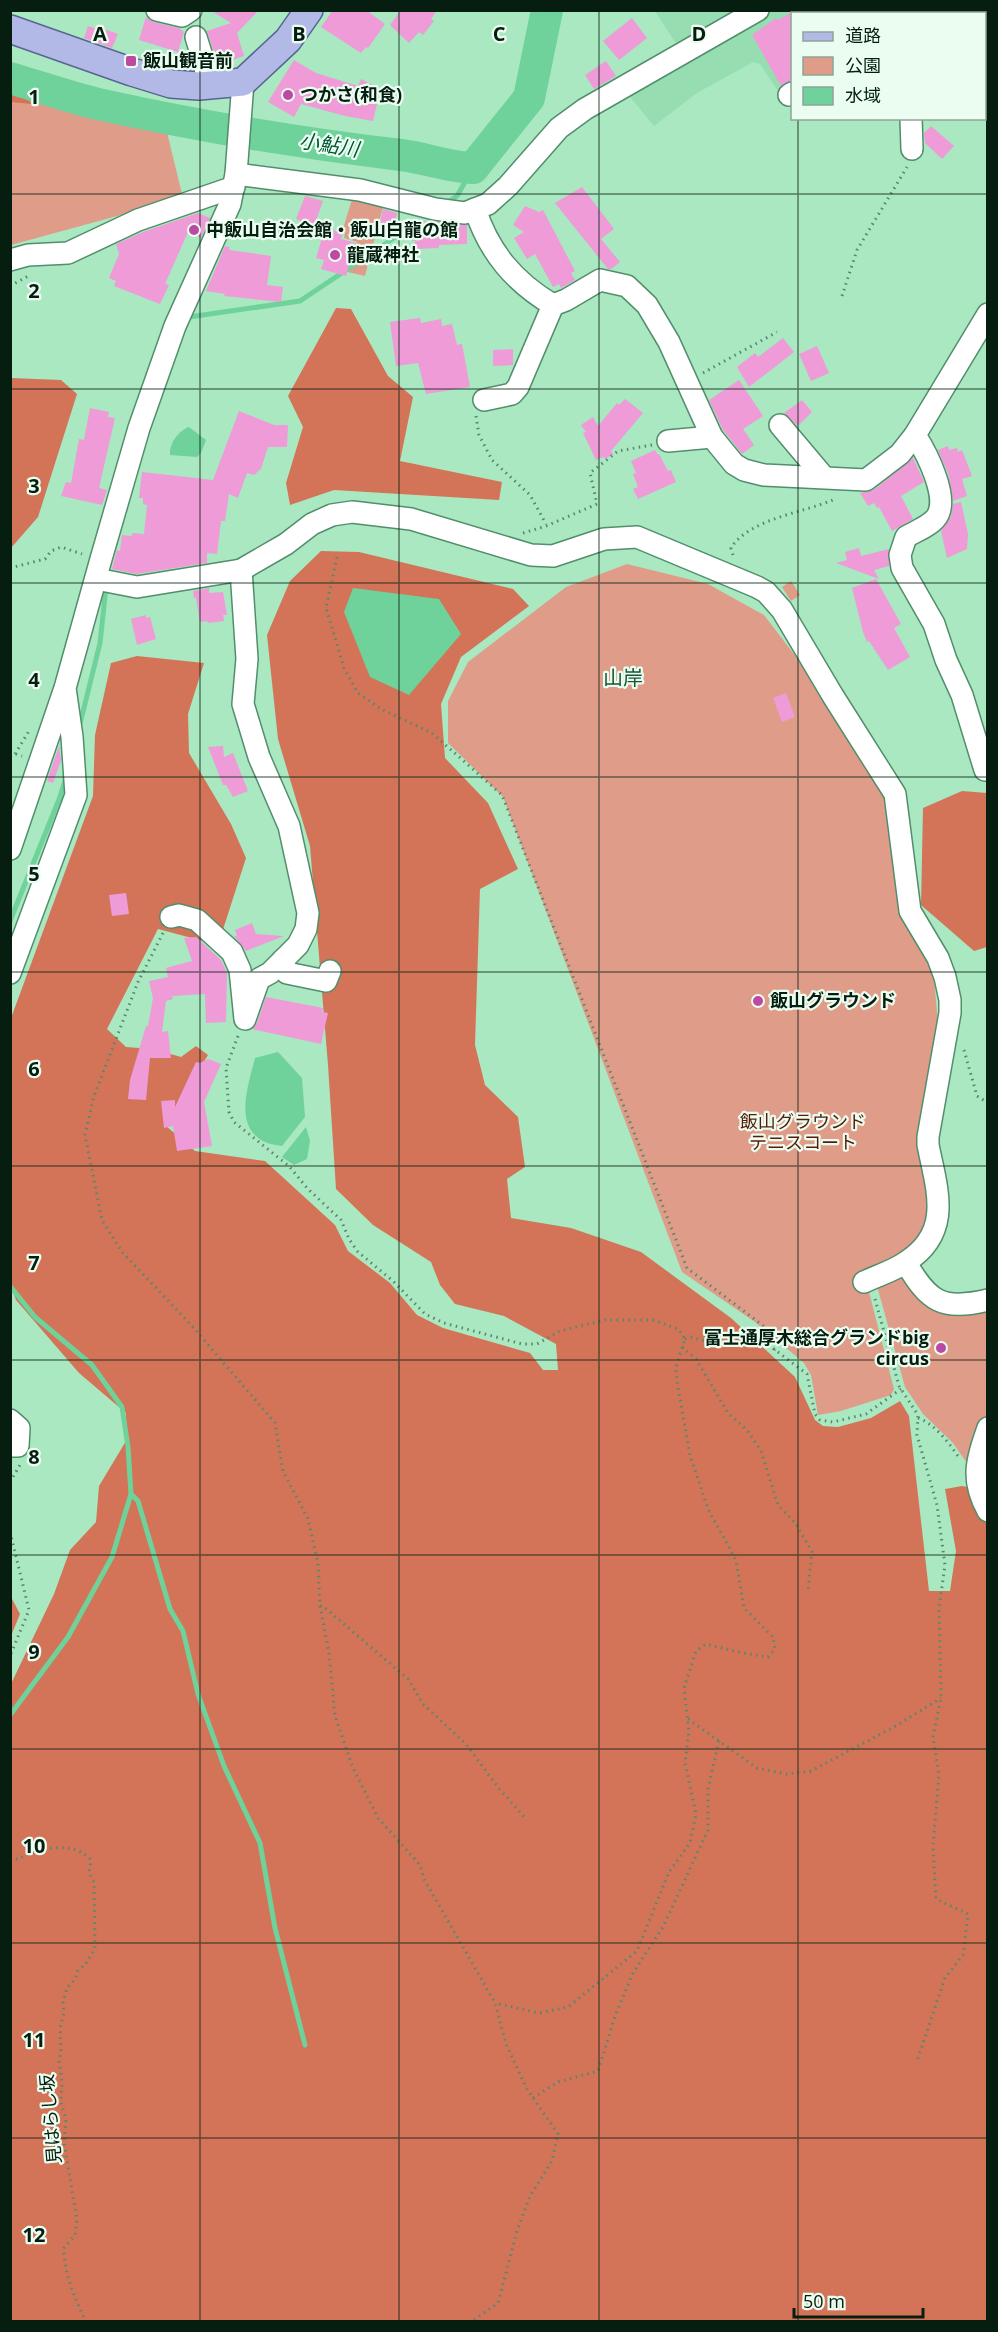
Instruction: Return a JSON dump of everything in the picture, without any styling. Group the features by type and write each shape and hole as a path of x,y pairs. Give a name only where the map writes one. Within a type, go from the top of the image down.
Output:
{"main road":[{"path":"10,29 171,84 207,85 243,92 288,40 298,15"}],"street":[{"path":"157,10 182,16 191,10"},
{"path":"478,217 560,128 585,109 758,10"},
{"path":"196,37 206,66 207,85"},
{"path":"10,849 65,688 139,428 175,326 230,204 236,174 243,92"},
{"path":"911,120 912,148"},
{"path":"10,260 28,255 68,253 236,174 360,190 435,209 495,218 530,185 548,161"},
{"path":"478,217 483,233 516,279 533,294 553,305"},
{"path":"484,400 513,394 553,305 600,280 627,286 647,305 660,323 712,437 734,464 744,470 764,474 866,480 900,454 915,435 987,314"},
{"path":"780,425 823,476"},
{"path":"915,435 931,461 941,504 935,519 906,537 900,555 902,568 934,624 946,660 962,696 985,770"},
{"path":"668,441 712,437"},
{"path":"96,579 137,587 241,570 286,544 312,524 332,515 352,512 411,519 531,555 553,556 604,539 637,537 757,587 770,595 782,610 895,794 910,911 938,958 950,1000 950,1013 933,1101 928,1145 940,1200 932,1237 906,1263 867,1281"},
{"path":"241,570 247,659 243,704 259,757 288,826 308,913 306,929 298,945 270,973 259,979 244,1019"},
{"path":"10,973 76,795 72,737 65,688"},
{"path":"171,917 179,915 197,920 232,952 240,970 244,1019"},
{"path":"284,959 287,973 326,981 330,971"},
{"path":"906,1263 920,1286 941,1302 965,1306 987,1300"},
{"path":"10,1420 19,1428 18,1446 10,1446"},
{"path":"987,1428 978,1456 976,1479 987,1511"}],"path":[{"path":"842,296 857,250 911,160 912,148"},
{"path":"687,382 777,332"},
{"path":"484,400 473,401 479,435 492,460 530,495 546,525 597,504 590,473 618,451 668,441"},
{"path":"733,556 731,548 737,538 765,522 822,504 851,491 859,486 861,480"},
{"path":"10,568 45,559 51,551 61,547 79,553"},
{"path":"337,557 326,608 344,668 358,693 381,709 432,733 501,795 687,1268 782,1340 774,1350"},
{"path":"171,917 138,982 94,1096 85,1135 102,1220 122,1252 193,1327 275,1423 284,1471 308,1518 318,1563 320,1606 329,1653 335,1716 353,1768 378,1818 420,1865 424,1880 495,2003 506,2044 533,2098 558,2134 552,2161 530,2196 517,2231 498,2303 471,2322"},
{"path":"244,1019 226,1068 230,1112 234,1122 289,1166 307,1188 341,1220 349,1239 358,1252 393,1281 425,1314 444,1323 522,1344 537,1344 560,1331 604,1320 653,1320 678,1329 685,1339"},
{"path":"962,1042 977,1096 987,1103"},
{"path":"867,1281 901,1389 918,1418 917,1435 937,1505 945,1565 939,1608 941,1698 933,1737 939,1774 933,1846 936,1899 968,1914 963,1955 945,1978 916,2061"},
{"path":"495,2003 539,2013 568,2007 637,1951 669,1872 690,1843 696,1814 685,1763 689,1732 684,1688 696,1650 706,1644 768,1657 774,1649 773,1637 744,1608 736,1560 708,1509 690,1455 676,1367 685,1339 691,1336 718,1345 754,1335 807,1374 815,1414 820,1420 833,1422 866,1414 901,1389"},
{"path":"682,1347 696,1359 728,1413 747,1430 761,1451 778,1505 796,1524 812,1552 808,1590"},
{"path":"918,1418 924,1420 951,1445 968,1472 976,1479"},
{"path":"10,1532 29,1610 10,1656"},
{"path":"320,1606 408,1679 423,1704 466,1744 496,1786 525,1818"},
{"path":"688,1719 757,1767 786,1774 811,1771 894,1727 941,1698"},
{"path":"533,2098 558,2082 598,2071 615,2016 633,1973 663,1927 708,1830 708,1789 719,1741"},
{"name":"見はらし坂","path":"10,1857 17,1859 37,1852 64,1847 81,1852 91,1860 89,1872 94,1883 95,1948 85,1965 78,1970 65,1995 59,2061 62,2082 61,2102 66,2119 64,2143 77,2220 75,2235 64,2248 64,2264 72,2293 86,2322"}],"shaded area":[{"path":"876,10 879,12 791,12 791,90 782,97 760,64 753,62 697,93 654,126 626,92 666,67 771,11"},
{"path":"655,11 743,11 679,43 675,42"},
{"path":"11,82 24,87 31,104 11,102"},
{"path":"336,308 351,309 388,376 413,397 400,461 502,482 499,500 334,490 290,505 286,483 303,427 288,396"},
{"path":"11,378 61,380 77,394 38,517 11,548"},
{"path":"321,551 359,552 513,589 529,606 461,657 441,704 445,758 488,803 518,869 480,889 475,1045 485,1085 518,1117 525,1167 507,1179 511,1218 571,1228 641,1252 731,1318 795,1377 815,1420 823,1426 838,1427 871,1418 900,1401 909,1416 929,1591 950,1591 956,1551 945,1489 962,1486 987,1491 987,2321 11,2321 10,1686 54,1594 70,1550 96,1522 99,1486 126,1441 126,1413 79,1373 16,1300 10,1282 11,1018 93,796 95,735 111,663 137,656 204,663 188,714 189,753 231,824 246,858 218,945 158,929 107,1029 126,1047 153,1049 181,1057 196,1046 208,1055 165,1125 195,1151 265,1161 335,1225 348,1251 390,1283 417,1315 443,1328 530,1353 543,1370 558,1370 556,1344 504,1316 455,1304 440,1285 431,1262 373,1225 336,1189 310,846 278,739 267,635 290,581"},
{"path":"962,791 987,793 987,947 974,951 921,905 923,808"},
{"path":"10,1595 20,1614 11,1636 10,1636"}],"green space":[{"path":"11,79 165,124 183,198 11,245"},
{"path":"353,196 384,203 365,276 348,272 357,242 344,238 345,233 342,232"},
{"name":"飯山グラウンド","path":"627,564 708,584 764,615 813,679 882,782 896,891 934,978 938,1023 925,1090 919,1152 931,1198 927,1222 916,1242 868,1288 894,1389 891,1395 841,1411 818,1415 811,1375 804,1363 755,1322 682,1272 503,797 448,743 448,701 468,662 566,587"},
{"path":"791,581 800,595 791,601 782,587"},
{"name":"富士通厚木総合グランドbig circus","path":"898,1272 928,1302 987,1307 987,1492 953,1443 923,1414 905,1387 877,1286"}],"water":[{"path":"189,427 206,440 201,453 197,457 170,455 175,438"},
{"path":"353,588 439,599 461,634 409,695 370,677 344,612"},
{"path":"278,1052 302,1078 305,1117 282,1146 265,1142 254,1134 248,1125 246,1114 247,1091 255,1058"},
{"path":"306,1127 310,1141 307,1159 294,1165 282,1157"}],"building":[{"path":"210,10 259,10 237,33 244,56 218,65 207,31 231,23"},
{"path":"333,10 366,10 385,24 368,48 366,47 361,53 321,27"},
{"path":"401,10 437,10 431,19 434,21 423,35 419,32 409,43 390,25"},
{"path":"791,13 791,81 781,86 752,35 776,18 778,20"},
{"path":"146,17 153,22 179,28 184,32 178,52 139,40"},
{"path":"632,18 647,38 619,60 603,41"},
{"path":"88,26 118,34 112,48 84,38"},
{"path":"294,60 316,73 358,86 361,79 374,86 370,93 379,95 373,121 301,104 294,117 268,102"},
{"path":"606,61 616,76 594,89 585,75"},
{"path":"931,126 954,146 942,159 925,143 924,133"},
{"path":"582,187 614,229 601,239 620,262 611,269 608,269 555,203"},
{"path":"305,196 323,201 314,226 296,219"},
{"path":"525,206 539,212 543,210 575,271 571,273 575,280 561,288 559,284 553,287 535,254 527,259 514,238 524,232 513,225"},
{"path":"383,209 397,213 395,222 431,221 467,225 467,244 415,249 415,241 357,229 358,224 380,223"},
{"path":"198,213 210,218 201,238 188,232 165,284 169,285 160,304 114,286 116,281 109,278 119,254 116,244"},
{"path":"325,228 343,233 341,239 356,243 346,276 321,269 324,260 316,258"},
{"path":"225,246 230,247 229,250 271,256 267,285 283,287 281,302 224,296 225,294 206,291"},
{"path":"420,318 421,323 441,319 442,326 452,324 457,345 462,344 470,387 426,394 418,363 396,366 390,322"},
{"path":"783,338 794,352 749,387 737,367 755,353 758,357"},
{"path":"817,346 829,373 811,381 799,354"},
{"path":"513,349 513,365 493,366 493,350"},
{"path":"739,380 763,416 743,429 754,445 742,454 723,430 709,400"},
{"path":"625,399 643,413 611,451 613,454 605,459 604,457 596,460 583,433 586,432 581,425 593,417 598,426 617,403 619,405"},
{"path":"802,400 812,412 798,426 784,413"},
{"path":"90,408 109,412 108,417 115,418 99,488 107,490 102,505 61,496 66,482 71,483 79,439 84,440"},
{"path":"239,411 274,425 288,425 287,447 268,447 261,469 254,475 247,473 238,498 229,494 225,521 221,521 217,554 207,553 207,563 137,574 112,569 117,550 120,551 122,535 144,534 147,505 143,504 143,498 139,498 142,472 213,480"},
{"path":"948,446 949,450 957,448 958,452 962,450 972,476 962,479 967,496 953,501 948,473 938,450"},
{"path":"655,450 668,471 671,470 676,482 638,499 633,489 638,487 631,461"},
{"path":"913,458 924,482 901,496 913,519 892,531 879,507 877,508 874,503 868,506 860,493 874,490"},
{"path":"961,502 968,534 967,549 947,558 941,531 951,517 953,504"},
{"path":"859,548 861,556 889,549 889,566 874,570 879,579 836,563 847,560 845,552"},
{"path":"876,579 901,624 894,628 910,657 888,670 869,641 867,642 852,588"},
{"path":"209,588 209,593 223,592 227,615 223,615 224,621 200,622 193,591"},
{"path":"146,615 146,618 150,617 156,639 137,645 131,619"},
{"path":"786,693 795,717 782,722 773,698"},
{"path":"59,746 61,760 53,783 47,781"},
{"path":"223,746 224,757 233,753 248,791 233,797 226,785 223,785 208,747"},
{"path":"126,893 129,914 112,916 109,895"},
{"path":"252,923 256,934 284,936 246,951 234,936 237,936 235,930"},
{"path":"196,937 221,960 227,973 226,1022 206,1023 205,994 172,996 173,999 166,1001 162,1032 168,1031 171,1058 150,1058 146,1100 128,1099 130,1080 146,1026 148,1026 153,998 149,981 168,977 166,968 192,961 184,938"},
{"path":"266,997 323,1008 322,1012 328,1013 321,1044 252,1029 257,1023"},
{"path":"208,1059 221,1064 204,1102 212,1146 177,1151 173,1126 164,1128 161,1101 175,1100 175,1107 196,1062 200,1063"}],"waterway":[{"name":"小鮎川","path":"10,78 87,101 173,120 473,168 529,98 547,10"},
{"path":"445,204 457,196 473,168"},
{"path":"187,321 189,317 300,301 400,234"},
{"path":"79,728 100,643 106,587"},
{"path":"10,921 66,777"},
{"path":"10,1286 35,1317 92,1365 122,1407 128,1447 131,1494 112,1557 68,1637 10,1715"},
{"path":"131,1494 138,1501 170,1609 183,1631 198,1694 224,1766 260,1843 275,1928 305,2045"}],"place":[{"name":"飯山観音前","path":"131,61"},
{"name":"つかさ(和食)","path":"288,95"},
{"name":"中飯山自治会館・飯山白龍の館","path":"194,230"},
{"name":"龍蔵神社","path":"335,255"},
{"name":"飯山グラウンド","path":"758,1001"},
{"name":"富士通厚木総合グランドbig circus","path":"941,1348"}],"district":[{"name":"山岸","path":"623,678"}],"park label":[{"name":"飯山グラウンド テニスコート","path":"803,1132"}]}
